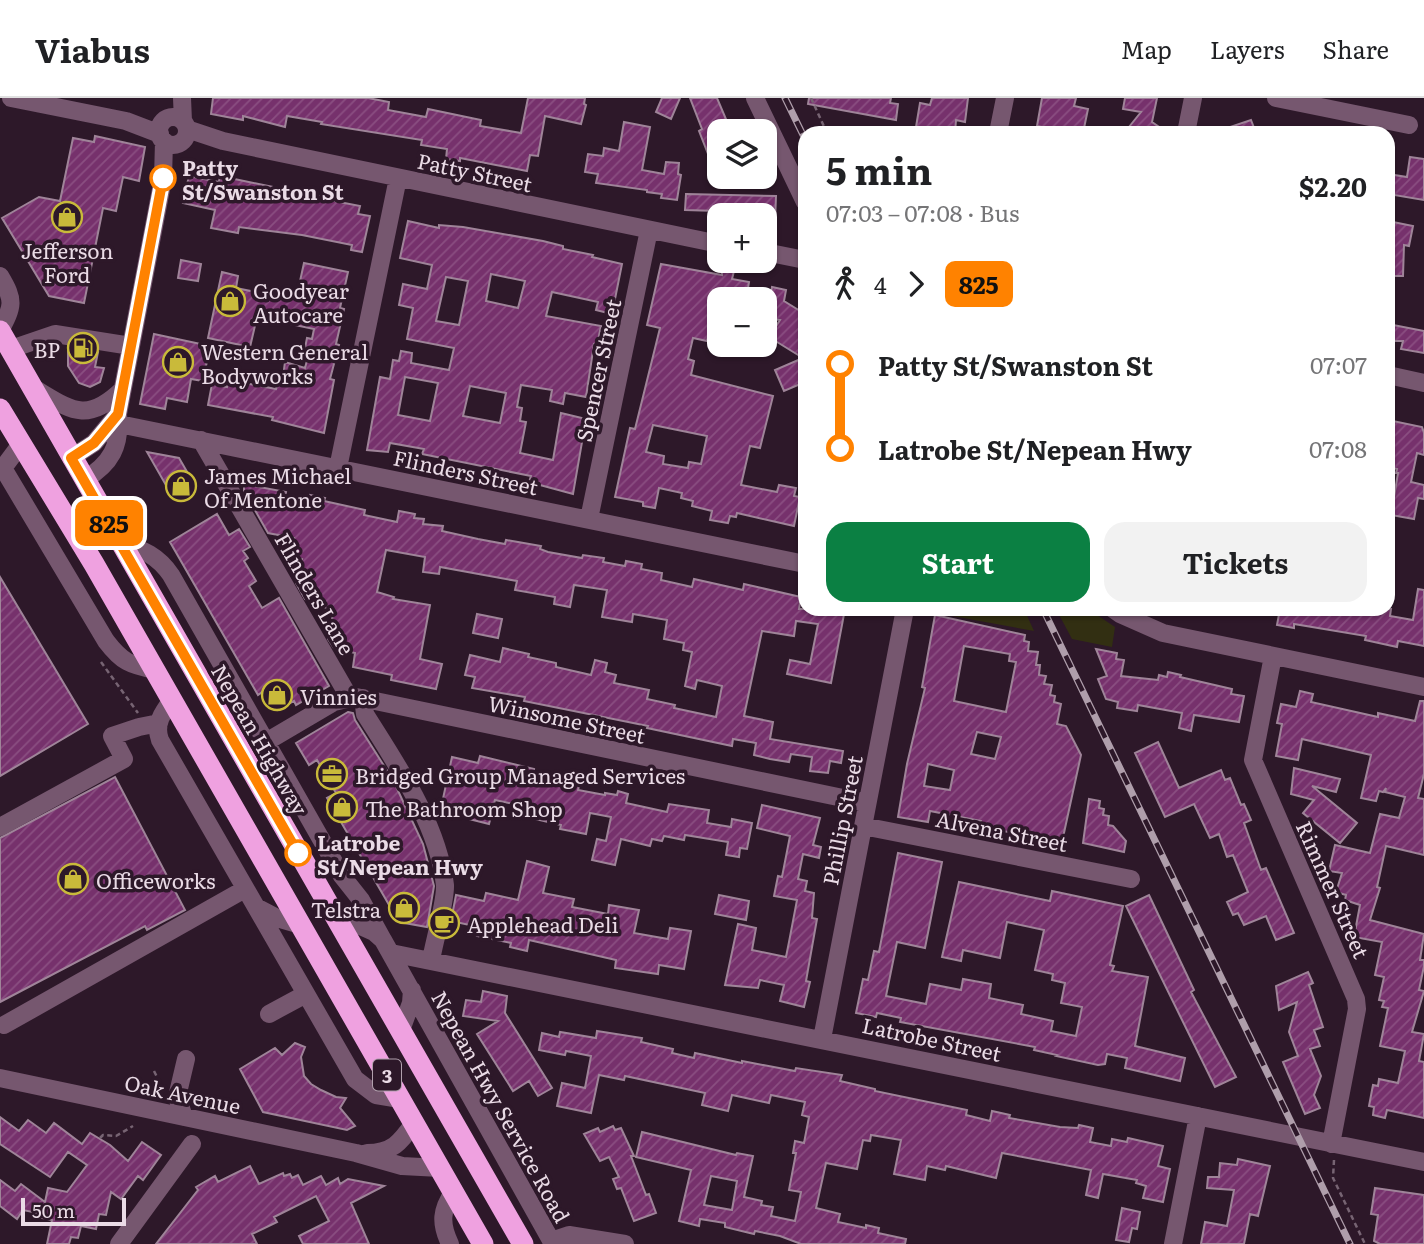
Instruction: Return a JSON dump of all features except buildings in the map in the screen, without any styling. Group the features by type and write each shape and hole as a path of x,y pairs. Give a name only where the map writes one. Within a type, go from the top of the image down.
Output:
{"highway":[{"name":"Nepean Highway","path":"5,340 523,1244"},
{"name":"3","path":"0,409 11,448 48,489 155,670 440,1168 449,1198 473,1225 483,1244"},
{"path":"48,489 71,458"},
{"path":"48,489 84,480"},
{"path":"198,746 227,729"},
{"path":"473,1225 503,1208"}],"street":[{"name":"Patty Street","path":"11,98 707,242"},
{"path":"84,480 105,466 114,453 119,437 118,419 123,388 179,98"},
{"path":"755,98 798,187"},
{"path":"999,126 1005,98"},
{"path":"1187,126 1193,98"},
{"path":"1276,98 1409,125"},
{"path":"338,468 398,178"},
{"name":"Spencer Street","path":"589,519 649,230"},
{"path":"777,255 798,259"},
{"path":"0,276 10,293 12,303 5,340 55,334 131,346"},
{"path":"1395,377 1424,383"},
{"path":"32,387 66,407 79,411 103,406 123,388"},
{"path":"71,458 94,443 118,419"},
{"name":"Flinders Street","path":"118,419 201,440 798,563"},
{"name":"Flinders Lane","path":"201,440 427,819 445,887 431,960"},
{"path":"11,448 3,468 106,641 114,652 130,664 155,670"},
{"name":"Nepean Hwy Service Road","path":"122,544 144,550 165,566 342,876 361,900 552,1242"},
{"name":"Phillip Street","path":"822,1039 904,616"},
{"path":"1125,616 1163,632 1424,687"},
{"name":"Rimmer Street","path":"1273,656 1253,760 1356,999 1357,1009 1331,1144"},
{"path":"267,742 334,702 356,698"},
{"name":"Winsome Street","path":"356,698 867,803"},
{"path":"172,700 159,723 160,740 245,889 355,1079 376,1094 400,1099"},
{"path":"0,827 124,759 112,736 159,723"},
{"name":"Alvena Street","path":"863,826 1131,879"},
{"path":"4,1025 245,889"},
{"path":"255,906 272,916 301,925"},
{"name":"Latrobe Street","path":"334,914 374,932 397,956 431,960 1424,1162"},
{"path":"411,988 409,976 413,968 431,960"},
{"name":"Nepean Hwy Service Road","path":"401,1030 411,1003 411,988"},
{"path":"269,1014 306,994"},
{"path":"184,1117 177,1097 186,1059"},
{"name":"Oak Avenue","path":"0,1078 356,1153 402,1166 440,1168"},
{"path":"1173,1244 1198,1116"},
{"name":"Oak Avenue","path":"356,1153 383,1153 396,1146 414,1123"},
{"path":"119,1244 192,1144"},
{"path":"449,1198 442,1220 450,1244"},
{"path":"552,1242 569,1235 625,1244"}],"path":[{"path":"811,98 824,126"},
{"path":"153,1071 166,1095"},
{"path":"100,1138 103,1135 116,1136 133,1126"},
{"path":"1331,1144 1335,1153 1332,1178 1365,1244"}],"shaded area":[{"path":"952,616 1027,616 1034,631"},
{"path":"1060,616 1098,616 1115,627 1112,647 1072,639"}],"railway":[{"path":"785,98 799,126"},
{"path":"1046,616 1350,1244"}],"bus line":[{"name":"825","path":"163,178 118,414 94,443 71,458 298,853"}],"place":[{"name":"Patty St/Swanston St","path":"163,178"},
{"name":"Jefferson Ford","path":"67,217"},
{"name":"Goodyear Autocare","path":"230,301"},
{"name":"BP","path":"83,348"},
{"name":"Western General Bodyworks","path":"178,362"},
{"name":"James Michael Of Mentone","path":"181,486"},
{"name":"Vinnies","path":"277,695"},
{"name":"Bridged Group Managed Services","path":"332,774"},
{"name":"The Bathroom Shop","path":"342,807"},
{"name":"Latrobe St/Nepean Hwy","path":"298,853"},
{"name":"Officeworks","path":"73,879"},
{"name":"Telstra","path":"404,908"},
{"name":"Applehead Deli","path":"444,923"}]}
